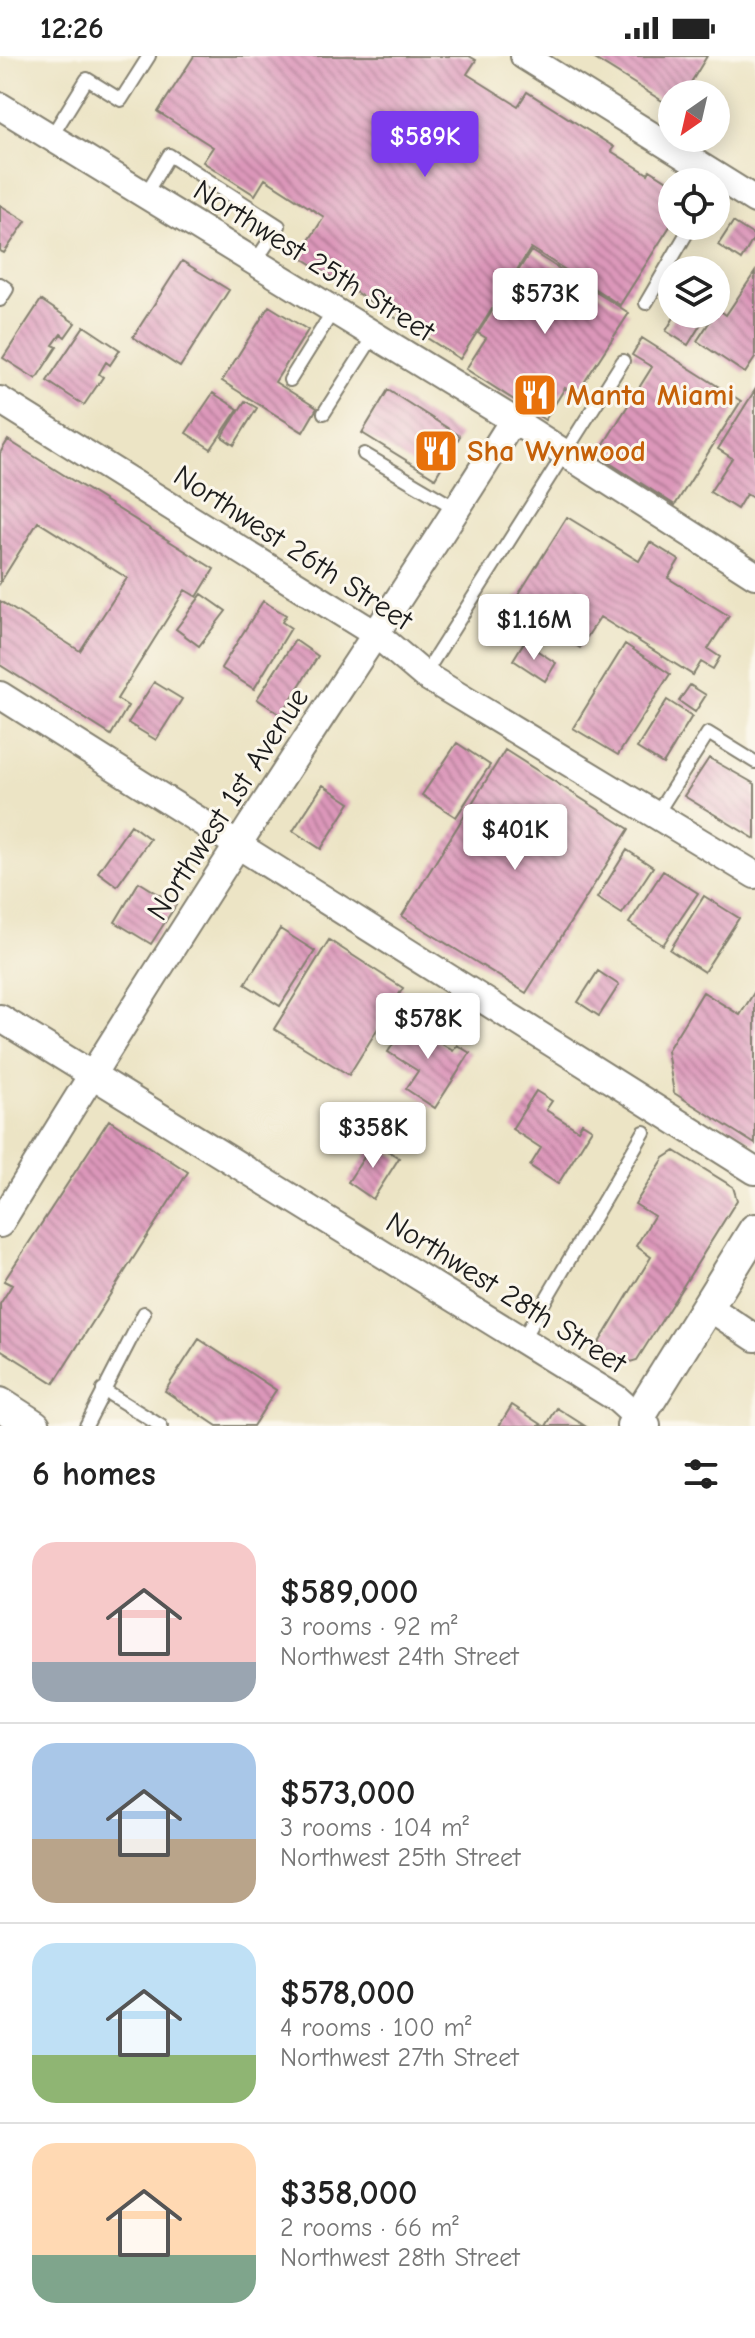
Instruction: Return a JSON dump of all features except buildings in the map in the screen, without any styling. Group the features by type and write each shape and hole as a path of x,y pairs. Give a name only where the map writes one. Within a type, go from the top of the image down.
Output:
{"street":[{"path":"524,56 698,168"},
{"name":"Northwest 25th Street","path":"0,106 513,420 755,575"},
{"path":"730,187 755,200"},
{"name":"Northwest 26th Street","path":"0,400 377,635 424,675 755,875"},
{"name":"Northwest 1st Avenue","path":"0,1224 91,1074 513,420"},
{"path":"0,695 755,1171"},
{"name":"Northwest 28th Street","path":"0,1018 616,1398 640,1423"},
{"path":"640,1423 755,1230"},
{"path":"707,1306 755,1338"},
{"path":"0,1404 34,1426"}],"lane":[{"path":"51,137 87,79 121,100 149,56"},
{"path":"145,195 169,155 279,226 255,262"},
{"path":"646,303 683,240"},
{"path":"0,284 7,289 0,300"},
{"path":"290,380 333,311"},
{"path":"324,413 374,335"},
{"path":"424,675 623,361"},
{"path":"364,454 457,509"},
{"path":"656,815 708,733 755,762"},
{"path":"522,1340 644,1132"},
{"path":"86,1426 144,1313"},
{"path":"103,1390 161,1426"}],"place":[{"name":"Manta Miami","path":"535,395"},
{"name":"Sha Wynwood","path":"436,451"}]}
